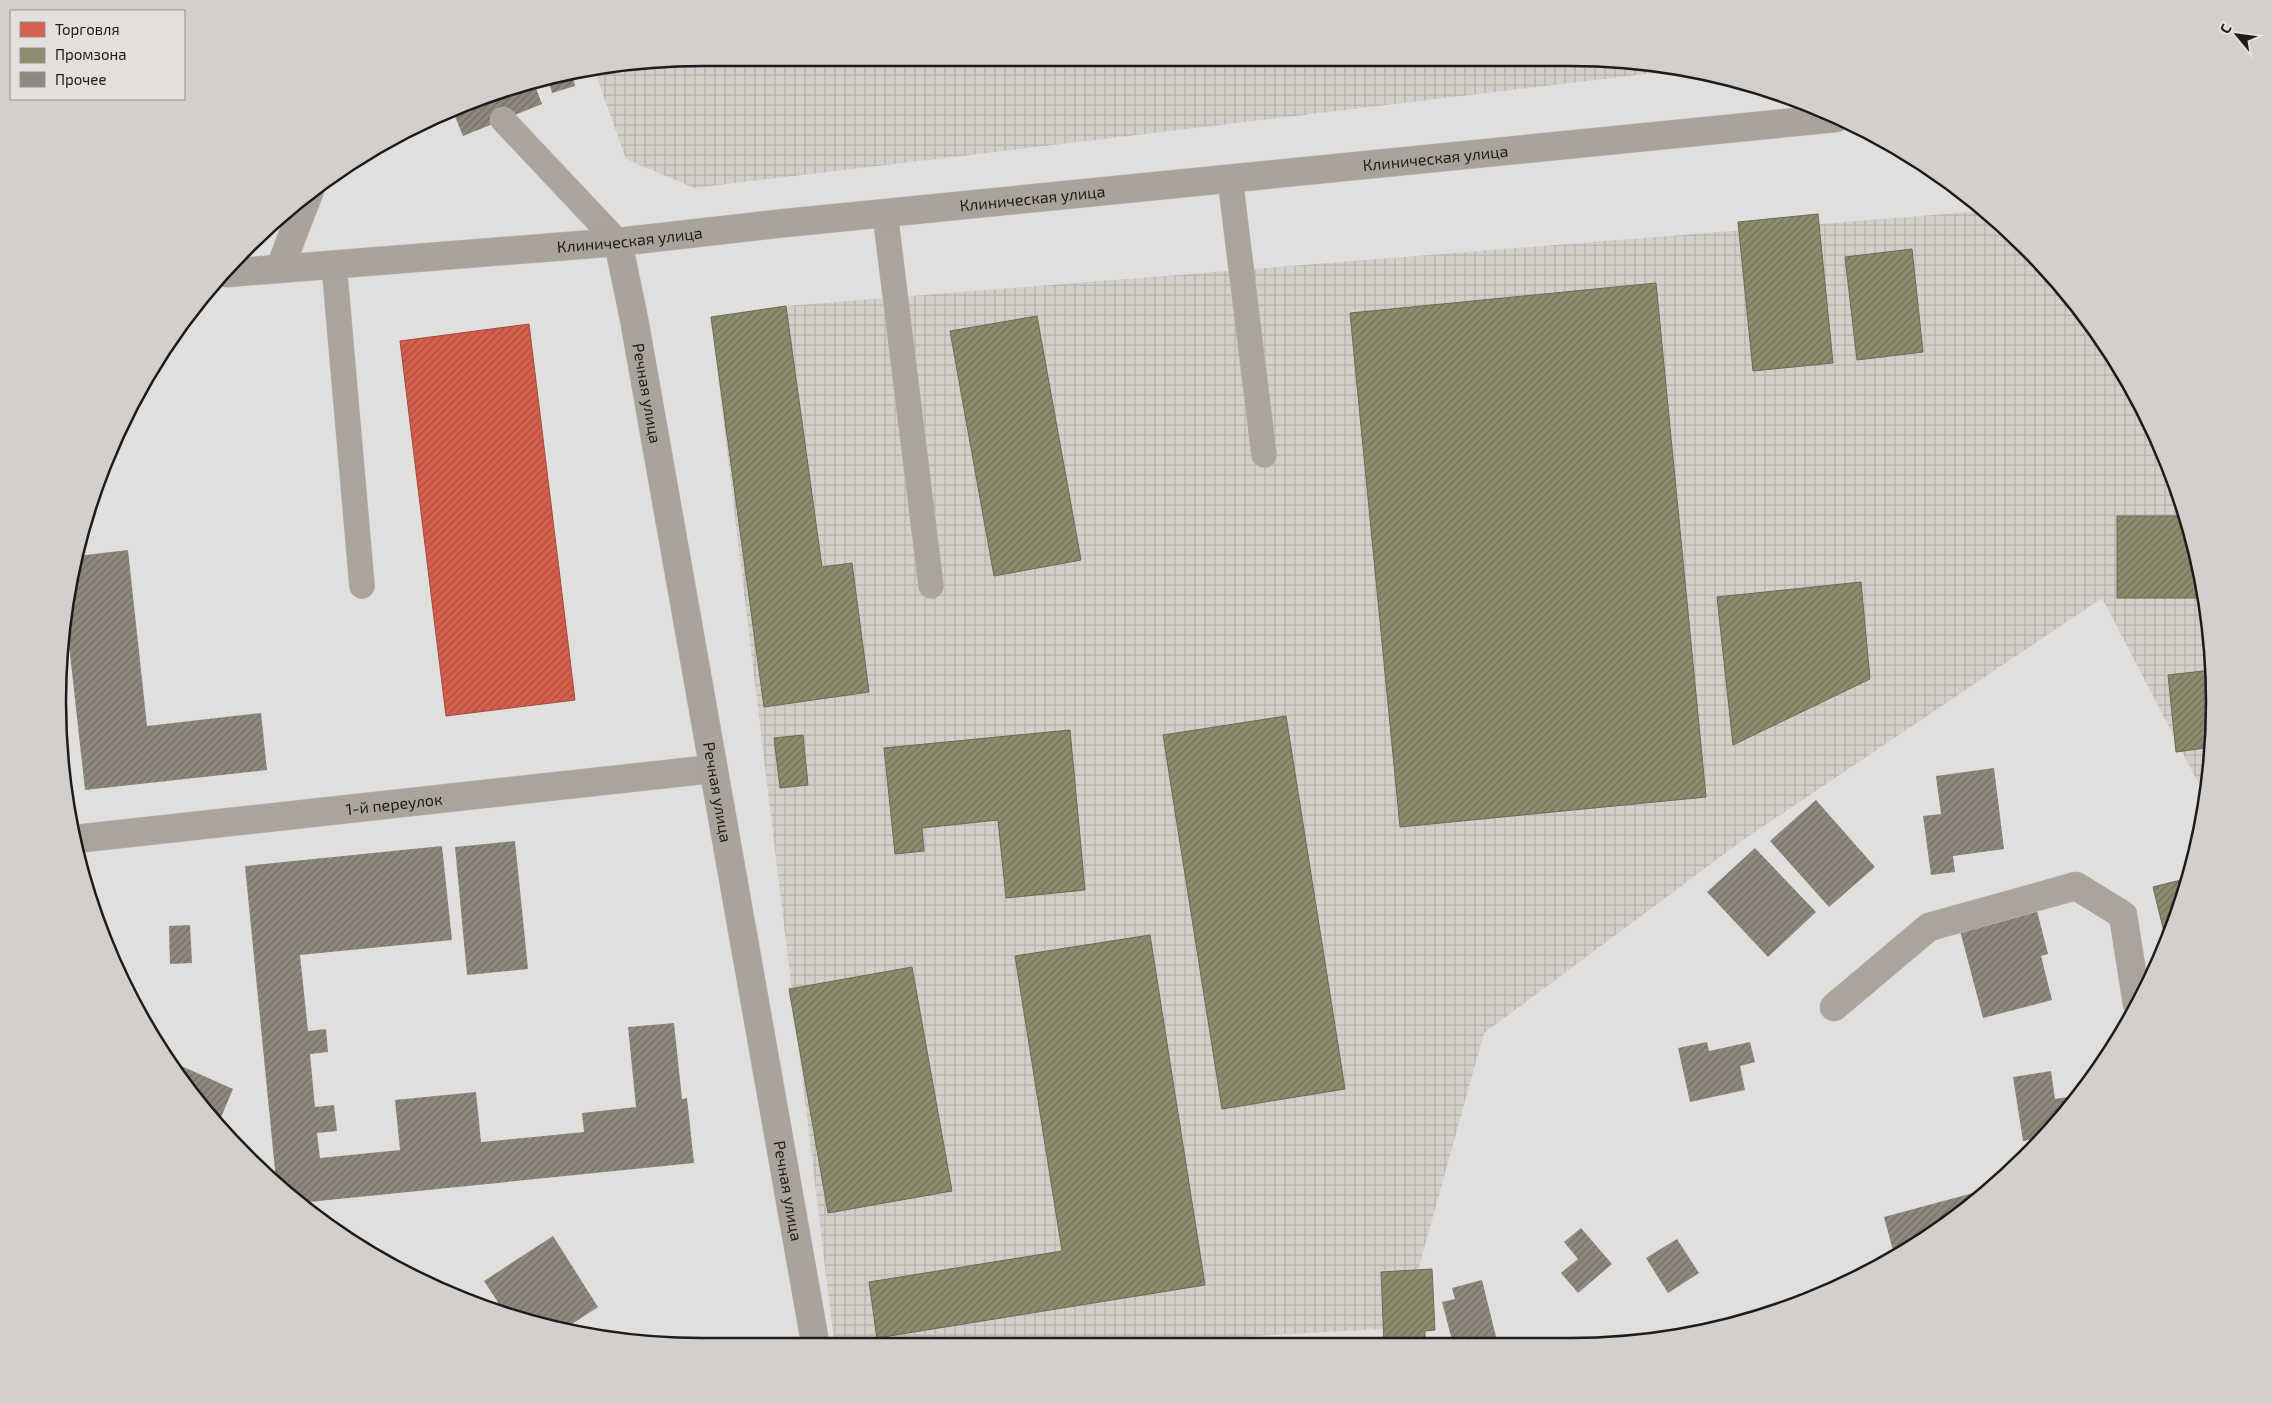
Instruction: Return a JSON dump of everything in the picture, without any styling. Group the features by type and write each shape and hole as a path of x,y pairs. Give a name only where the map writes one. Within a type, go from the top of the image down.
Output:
{"main road":[{"name":"Клиническая улица","path":"233,273 280,268 618,242 884,213 1823,119"},
{"path":"280,268 303,208"},
{"name":"Речная улица","path":"618,242 634,319 712,769 814,1338"}],"street":[{"name":"1-й переулок","path":"81,838 712,769"},
{"path":"1834,1006 1930,927 2076,886 2123,915 2135,992"}],"lane":[{"path":"503,120 618,242"},
{"path":"1230,178 1264,455"},
{"path":"884,213 931,586"},
{"path":"334,264 362,586"}],"shaded area":[{"path":"702,66 1570,66 1657,73 694,188 626,159 596,75 660,68"},
{"path":"1974,212 2020,252 2074,315 2099,349 2121,384 2157,459 2184,537 2194,578 2200,619 2206,702 2200,786 2102,598 1743,840 1484,1033 1402,1328 1216,1338 834,1338 711,317 786,306"}],"building: Торговля":[{"path":"529,324 575,700 446,716 400,341"}],"building: Промзона":[{"path":"1818,214 1833,363 1753,371 1738,222"},
{"path":"1912,249 1923,352 1857,360 1845,257"},
{"path":"1656,283 1706,797 1400,827 1350,313"},
{"path":"786,306 822,567 852,563 869,692 764,707 711,317"},
{"path":"1037,316 1081,560 994,576 950,331"},
{"path":"2117,516 2178,516 2194,578 2197,598 2117,598"},
{"path":"1861,582 1870,679 1733,745 1717,597"},
{"path":"2205,671 2206,702 2204,748 2176,752 2168,675"},
{"path":"1286,716 1345,1089 1222,1109 1163,735"},
{"path":"1070,730 1085,890 1006,898 998,820 922,828 924,851 895,854 884,748"},
{"path":"803,735 808,785 780,788 774,738"},
{"path":"2180,880 2163,929 2153,887"},
{"path":"1150,935 1205,1285 877,1338 869,1282 1062,1251 1015,956"},
{"path":"912,967 952,1191 828,1213 789,989"},
{"path":"1432,1269 1435,1330 1425,1331 1425,1338 1384,1338 1381,1272"}],"building: Прочее":[{"path":"573,79 575,86 552,93 550,85"},
{"path":"536,88 542,104 463,136 455,117 498,100"},
{"path":"128,550 147,726 261,713 267,770 85,790 69,647 78,578 84,555"},
{"path":"1994,768 2004,849 1953,856 1955,872 1931,875 1923,816 1941,814 1936,776"},
{"path":"1816,800 1875,867 1829,907 1770,841"},
{"path":"515,841 528,969 467,975 455,847"},
{"path":"442,846 452,940 300,955 308,1031 326,1029 328,1052 310,1054 315,1107 334,1105 337,1131 317,1133 320,1158 400,1150 395,1100 476,1092 481,1142 584,1132 582,1113 636,1107 628,1027 674,1023 682,1099 687,1098 694,1163 310,1202 275,1173 245,866"},
{"path":"1755,848 1816,912 1768,957 1707,892"},
{"path":"2036,907 2048,954 2041,956 2052,1000 1983,1018 1959,927"},
{"path":"190,925 192,963 170,964 169,926"},
{"path":"1707,1042 1709,1051 1750,1042 1755,1062 1740,1066 1745,1090 1690,1102 1678,1048"},
{"path":"181,1066 233,1089 221,1117"},
{"path":"2051,1071 2055,1099 2068,1097 2031,1140 2023,1141 2013,1077"},
{"path":"1973,1193 1923,1231 1893,1250 1884,1217"},
{"path":"1581,1228 1612,1264 1578,1293 1561,1273 1578,1259 1564,1242"},
{"path":"553,1236 598,1307 571,1324 499,1304 484,1281"},
{"path":"1677,1239 1699,1273 1668,1293 1646,1258"},
{"path":"1482,1280 1496,1338 1451,1338 1442,1302 1455,1299 1452,1288"}]}
